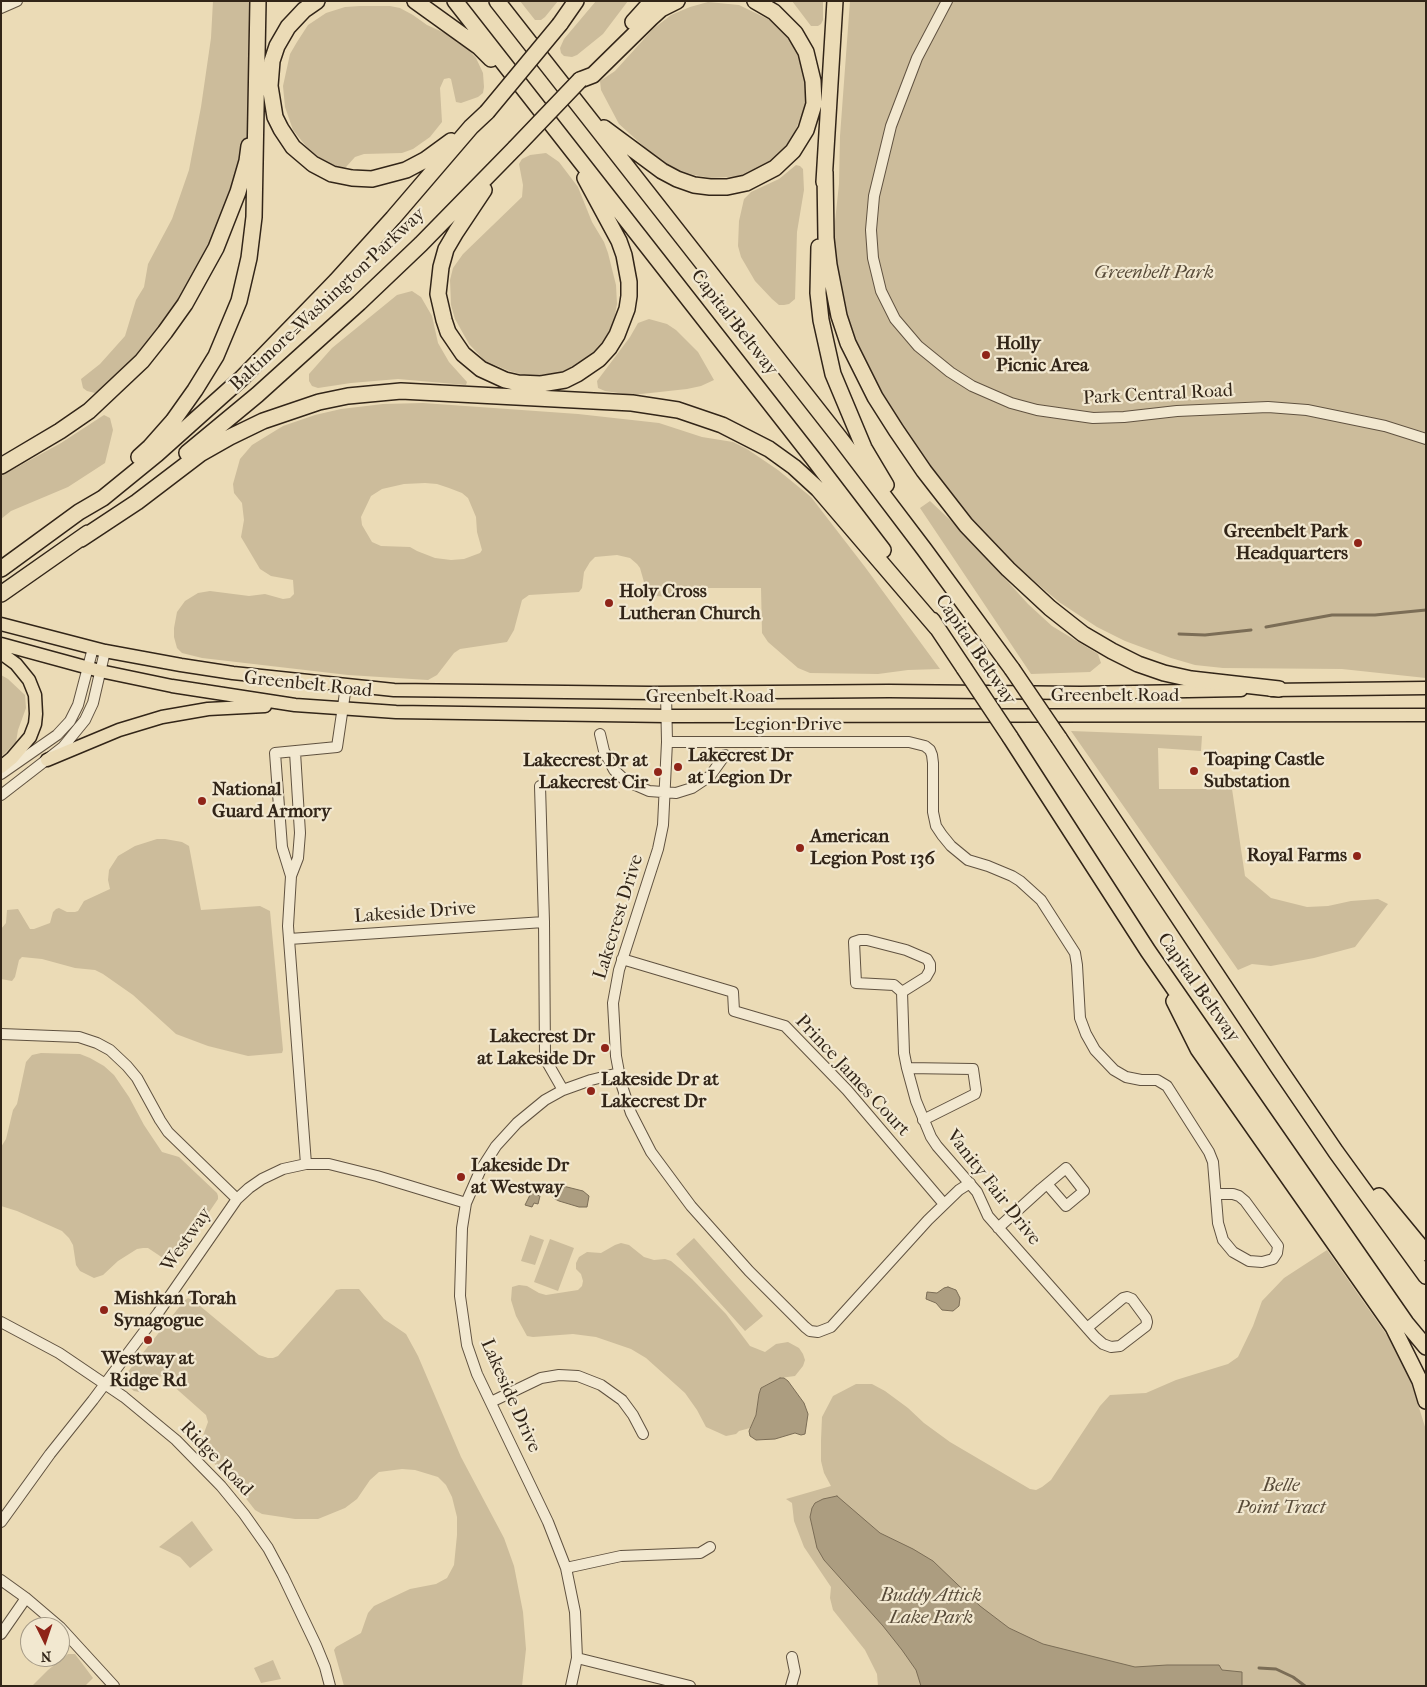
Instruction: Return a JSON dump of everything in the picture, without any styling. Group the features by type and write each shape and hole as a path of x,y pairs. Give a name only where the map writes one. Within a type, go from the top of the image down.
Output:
{"highway":[{"path":"79,512 97,492 150,447 173,421 216,356 239,301 253,237 258,1"},
{"path":"318,1 304,10 288,27 277,46 270,71 271,99 275,116 287,139 302,156 332,174 372,179 406,170 425,160 471,127"},
{"path":"415,1 479,47 534,102"},
{"name":"Capital Beltway","path":"455,1 626,218 894,565 1010,737 1148,950 1401,1315 1426,1347"},
{"name":"Capital Beltway","path":"497,1 924,549 1012,669 1278,1067 1336,1152 1426,1276"},
{"path":"502,1 520,30"},
{"name":"Baltimore-Washington Parkway","path":"1,569 79,512 103,498 242,378 343,274 471,127 487,112 560,24 576,1"},
{"name":"Baltimore-Washington Parkway","path":"1,594 81,539 205,439 299,358 421,244 580,80 652,1"},
{"path":"580,80 593,75 661,9 677,1"},
{"path":"588,117 662,172 694,184 710,187 727,187 746,183 761,177 775,168 793,151 806,130 814,104 813,81 806,52 795,33 774,12 755,1"},
{"path":"835,1 826,172 828,265 839,316 848,343 875,397 896,430 924,471 966,525 1008,570 1050,608 1083,634 1138,664 1164,673 1191,679 1278,689"},
{"path":"1,466 52,436 89,411 142,360 185,304 216,248 238,192 247,161 256,98"},
{"path":"510,153 466,216 446,249 438,280 440,308 448,332 455,344 476,366 492,375 511,382 530,384 553,383 588,368 609,348 623,322 629,296 628,269 619,241 568,146"},
{"path":"826,172 819,237 818,293 821,320 833,374 848,414 864,448 924,549"},
{"path":"81,539 137,502 200,454 263,421 319,402 348,396 401,391 632,403 678,410 722,425 769,449 794,467 818,489 937,628"},
{"path":"1148,950 1198,1049 1392,1327 1407,1352 1420,1381 1426,1401"},
{"path":"1278,1067 1426,1253"}],"main road":[{"name":"Greenbelt Road","path":"1,624 99,649 233,673 346,686 414,691 1081,693 1426,688"},
{"name":"Greenbelt Road","path":"1,644 94,670 172,686 343,709 474,714 667,716 1426,715"},
{"path":"1,653 16,664 29,680 35,695 36,714 35,724 30,737 12,758 1,767"},
{"path":"47,760 111,733 162,717 208,709 295,704"}],"street":[{"path":"1,8 17,1"},
{"name":"Park Central Road","path":"947,1 917,58 891,126 874,196 871,230 873,258 881,291 895,319 918,346 950,372 972,386 1011,403 1047,412 1093,418 1124,417 1177,411 1278,408 1307,410 1385,426 1426,439"},
{"path":"1,774 36,751 64,729 70,721 94,670 99,649"},
{"path":"1,795 62,747 85,720 93,703 94,670"},
{"path":"306,1164 289,939 291,876 282,847 275,753 337,746 346,686"},
{"name":"Lakecrest Drive","path":"666,693 668,742 663,826 658,849 622,959 613,1003 613,1032 619,1073 637,1126 651,1152 667,1176 715,1235 805,1327 818,1332 831,1327 944,1204"},
{"path":"600,734 604,751 614,770 626,781 643,790 666,793 684,791 701,783 715,770 725,755"},
{"name":"Legion Drive","path":"668,742 909,742 925,746 932,755 933,812 936,826 951,846 968,860 1002,871 1020,881 1041,900 1075,953 1080,1018 1095,1050 1114,1070 1126,1077 1141,1080 1158,1080 1167,1086 1209,1152 1216,1174 1216,1194"},
{"path":"291,876 298,858 300,833 295,752"},
{"path":"540,786 546,1059 563,1090"},
{"name":"Lakeside Drive","path":"289,939 544,922"},
{"path":"867,940 906,950 927,959 930,968 926,977 902,992 894,985 856,983 854,942 867,940"},
{"name":"Prince James Court","path":"622,959 733,992 734,1011 785,1026 847,1090 944,1204"},
{"name":"Vanity Fair Drive","path":"902,992 904,1053 916,1101 923,1120 937,1146 970,1183 988,1216 1087,1328 1103,1344 1108,1347 1120,1346 1146,1326 1147,1322 1132,1299 1127,1297 1123,1298 1087,1328"},
{"path":"1,1034 79,1037 110,1050 137,1078 168,1132 237,1199"},
{"path":"907,1068 973,1069 975,1094 923,1120"},
{"name":"Lakeside Drive","path":"571,1686 577,1658 575,1612 566,1568 548,1522 471,1360 464,1331 460,1296 461,1246 466,1203 472,1187 487,1158 507,1133 530,1112 563,1090 619,1073"},
{"name":"Westway","path":"1,1522 50,1454 158,1313 237,1199 249,1188 283,1169 306,1164 329,1164 466,1203"},
{"path":"998,1228 1047,1184 1066,1168 1084,1191 1066,1206 1047,1184"},
{"path":"944,1204 970,1183"},
{"path":"1216,1194 1239,1196 1245,1201 1278,1246 1277,1253 1273,1259 1262,1262 1249,1261 1233,1252 1227,1246 1220,1232 1216,1194"},
{"name":"Ridge Road","path":"1,1322 59,1353 136,1406 176,1440 217,1482 244,1514 268,1548 291,1590 322,1660 330,1686"},
{"path":"491,1402 541,1378 578,1376 601,1385 622,1400 643,1434"},
{"path":"566,1568 621,1556 700,1552 710,1547"},
{"path":"1,1580 48,1617"},
{"path":"1,1634 26,1598"},
{"path":"70,1638 114,1686"},
{"path":"791,1686 795,1672 792,1657"},
{"path":"577,1658 690,1686"}],"green space":[{"path":"213,1 258,1 247,161 238,192 165,332 101,390 95,393 87,391 83,388 81,379 100,364 125,336 136,300 144,287 148,264 172,219 189,170 211,38"},
{"path":"520,1 558,1 545,17 541,20 535,20"},
{"path":"596,1 628,1 603,34 577,55 572,57 564,56 560,48 564,39"},
{"path":"792,1 823,1 823,20 821,24 811,26"},
{"name":"Greenbelt Park","path":"850,1 1426,1 1426,678 1342,669 1223,668 1195,665 1171,658 1125,641 1097,627 1059,602 1007,558 973,520 939,479 904,430 872,374 854,338 843,309 835,272 833,240 839,184 840,136"},
{"path":"708,2 739,5 772,21 793,42 801,58 807,86 805,107 793,136 771,162 743,176 711,178 694,175 672,168 660,161 619,124 601,90 600,81 615,71 653,29 671,15"},
{"path":"345,7 400,8 427,25 447,34 465,46 476,58 483,73 484,87 483,93 478,97 461,103 456,102 451,79 444,79 440,88 442,122 430,137 413,149 402,153 364,154 355,157 346,167 341,168 329,164 309,150 293,130 285,107 283,86 290,54 308,25 326,13"},
{"path":"546,153 559,162 578,187 592,222 604,242 616,285 617,304 614,320 606,339 591,356 576,366 558,373 528,376 509,371 485,361 469,344 455,319 451,305 450,280 453,268 463,254 522,197 523,185 519,164 522,159 530,155"},
{"path":"796,165 803,169 804,190 797,232 795,299 789,304 779,305 755,281 741,257 738,246 739,221 744,199 751,192 779,179"},
{"path":"412,291 421,297 432,316 438,343 449,362 467,382 466,385 398,379 318,388 312,386 309,381 309,374 332,348 397,295"},
{"path":"649,319 667,324 676,330 698,352 714,380 701,386 687,389 632,395 605,391 598,388 597,381 630,337 638,323"},
{"path":"423,403 578,414 659,423 702,437 733,442 778,470 811,497 940,669 908,670 878,674 810,673 798,668 768,642 762,633 761,588 692,588 680,598 656,596 646,589 637,564 630,558 617,555 595,557 584,572 582,588 579,592 529,595 522,600 514,630 507,642 460,649 454,653 437,675 428,680 348,675 202,658 182,653 177,648 174,637 177,612 185,601 198,593 210,591 249,596 265,594 283,599 290,598 294,594 293,580 271,576 260,569 241,537 244,520 242,503 234,493 233,484 240,459 252,445 283,426 315,415 341,409 383,404","holes":["404,484 437,484 462,493 468,498 476,517 477,532 482,550 480,553 464,559 451,560 435,558 410,547 381,546 372,542 362,525 361,517 371,496 382,489"]},
{"path":"104,415 110,418 113,430 105,463 68,487 11,511 1,519 1,476 61,443"},
{"path":"930,501 963,532 1028,604 1052,626 1098,654 1101,663 1090,672 1031,674 920,508"},
{"path":"1,675 25,695 26,708 16,742 1,757"},
{"path":"1071,731 1202,736 1201,751 1158,748 1159,789 1232,789 1245,876 1271,898 1307,907 1378,899 1388,904 1355,947 1314,958 1271,966 1252,964 1238,970"},
{"path":"157,839 182,842 189,846 201,910 260,906 270,911 282,1053 248,1056 208,1046 176,1034 133,995 95,970 75,968 42,959 22,957 19,960 15,977 12,981 1,979 1,929 6,923 7,910 18,909 30,929 50,923 53,912 56,909 59,908 67,912 78,911 84,901 110,889 108,880 109,870 118,856 135,846"},
{"path":"41,1053 80,1054 104,1066 114,1075 129,1097 144,1125 162,1152 179,1157 217,1193 218,1199 177,1259 172,1261 166,1260 148,1248 137,1249 118,1261 103,1275 94,1278 80,1271 76,1265 73,1245 62,1231 1,1206 1,1147 6,1139 13,1110 17,1104 26,1062 32,1055"},
{"path":"530,1235 544,1240 535,1265 521,1261"},
{"path":"694,1238 763,1316 745,1331 676,1254"},
{"path":"550,1239 574,1248 558,1291 534,1282"},
{"path":"621,1243 629,1245 644,1257 654,1260 665,1259 671,1261 692,1279 726,1314 750,1346 765,1352 776,1344 788,1342 799,1348 805,1360 803,1366 795,1376 780,1378 761,1388 756,1415 750,1428 726,1436 706,1427 685,1393 646,1358 631,1349 596,1337 573,1334 527,1336 516,1316 511,1300 512,1287 519,1285 527,1286 546,1295 578,1290 582,1286 583,1281 581,1274 576,1269 579,1257 587,1252 601,1253"},
{"name":"Belle Point Tract","path":"1327,1250 1391,1341 1400,1357 1412,1385 1426,1430 1426,1686 878,1686 877,1674 865,1650 833,1610 830,1598 831,1587 804,1547 794,1521 792,1503 786,1499 831,1486 824,1473 821,1461 821,1440 822,1417 833,1396 856,1384 872,1384 908,1408 924,1423 950,1442 1030,1489 1036,1490 1051,1480 1100,1406 1110,1395 1146,1393 1176,1380 1228,1364 1238,1357 1253,1326 1262,1301 1284,1278"},
{"path":"359,1289 384,1319 406,1334 418,1356 461,1457 504,1538 514,1566 523,1612 526,1649 522,1686 344,1686 334,1650 336,1647 361,1633 368,1613 374,1606 410,1589 436,1584 447,1578 454,1565 457,1517 452,1497 446,1485 438,1477 415,1470 402,1469 379,1472 370,1480 357,1499 345,1508 318,1519 295,1519 262,1514 255,1510 237,1487 202,1451 200,1444 208,1422 206,1415 162,1376 155,1379 144,1393 134,1391 128,1386 127,1373 188,1298 259,1355 273,1358 278,1356 336,1290"},
{"path":"192,1521 213,1550 190,1568 180,1557 159,1547"},
{"path":"70,1654 75,1654 93,1678 85,1686 32,1686 52,1667 70,1667"},
{"path":"273,1660 281,1679 261,1683 254,1668"}],"shaded area":[{"path":"556,1186 583,1191 589,1196 587,1207 579,1207 553,1198"},
{"path":"531,1193 540,1196 538,1204 534,1203 532,1207 525,1205"},
{"path":"948,1287 956,1290 960,1298 959,1306 953,1311 942,1310 936,1303 926,1299 927,1292 937,1293"},
{"path":"780,1378 788,1381 804,1403 808,1414 805,1434 795,1433 775,1439 756,1440 750,1436 749,1431 756,1415 761,1388"},
{"path":"837,1496 880,1533 933,1561 980,1606 1009,1628 1043,1644 1135,1667 1219,1665 1222,1670 1242,1672 1242,1686 921,1686 916,1670 902,1650 824,1560 817,1548 810,1517 812,1508 815,1503 823,1499"}],"waterway":[{"path":"1266,627 1332,615 1375,615 1426,610"},
{"path":"1179,634 1205,635 1251,630"},
{"path":"1259,1668 1276,1669 1293,1677 1305,1686"}],"place":[{"name":"Holly Picnic Area","path":"986,355"},
{"name":"Greenbelt Park Headquarters","path":"1358,543"},
{"name":"Holy Cross Lutheran Church","path":"609,603"},
{"name":"Lakecrest Dr at Legion Dr","path":"678,767"},
{"name":"Toaping Castle Substation","path":"1194,771"},
{"name":"Lakecrest Dr at Lakecrest Cir","path":"658,772"},
{"name":"National Guard Armory","path":"202,801"},
{"name":"American Legion Post 136","path":"800,848"},
{"name":"Royal Farms","path":"1357,856"},
{"name":"Lakecrest Dr at Lakeside Dr","path":"605,1048"},
{"name":"Lakeside Dr at Lakecrest Dr","path":"591,1091"},
{"name":"Lakeside Dr at Westway","path":"461,1177"},
{"name":"Mishkan Torah Synagogue","path":"104,1310"},
{"name":"Westway at Ridge Rd","path":"148,1340"}],"park label":[{"name":"Buddy Attick Lake Park","path":"931,1607"}]}
